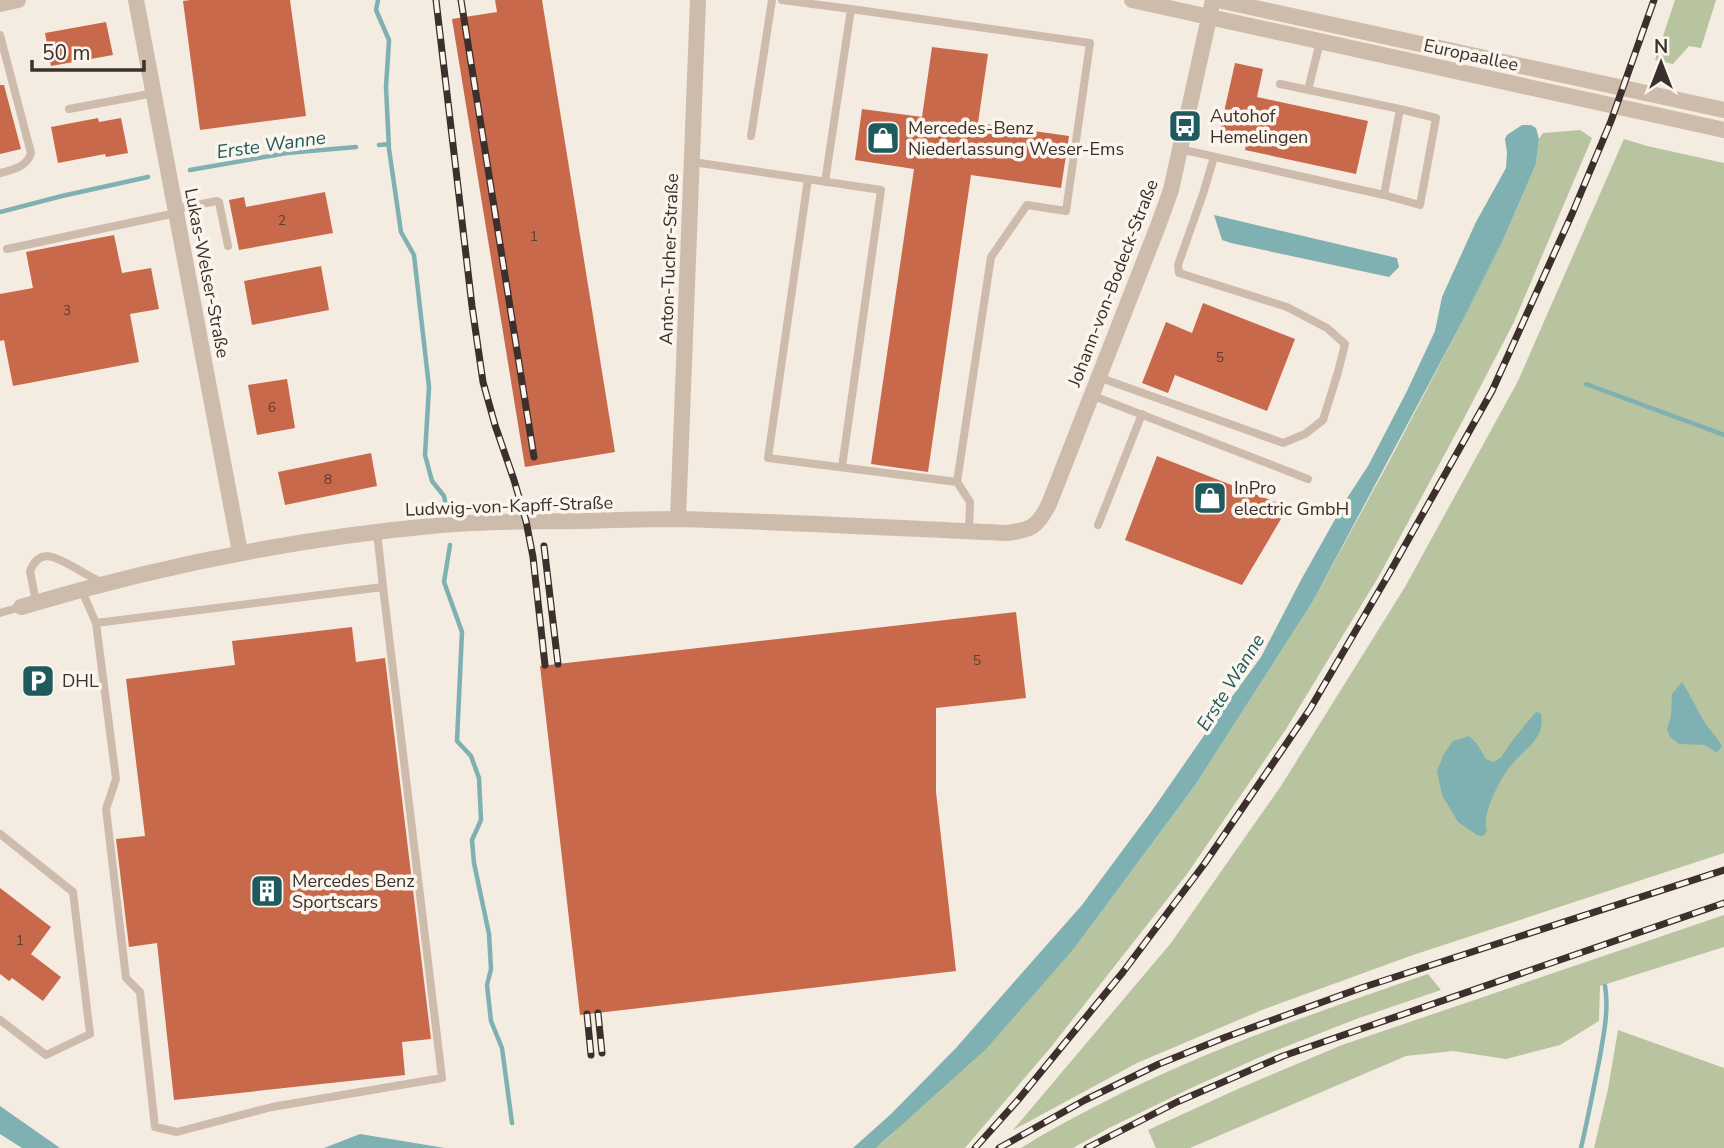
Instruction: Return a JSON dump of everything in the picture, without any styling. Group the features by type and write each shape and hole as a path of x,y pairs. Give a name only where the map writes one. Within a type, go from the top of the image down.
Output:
{"street":[{"path":"0,4 18,0"},
{"name":"Lukas-Welser-Straße","path":"136,0 240,552"},
{"name":"Anton-Tucher-Straße","path":"678,519 698,0"},
{"name":"Europaallee","path":"1132,0 1724,131"},
{"name":"Europaallee","path":"1209,18 1216,0 1724,110"},
{"name":"Johann-von-Bodeck-Straße","path":"1007,533 1033,527 1049,504 1171,190 1209,18"},
{"name":"Ludwig-von-Kapff-Straße","path":"29,605 102,583 240,552 443,525 678,519 1007,533"}],"lane":[{"path":"751,136 772,0"},
{"path":"782,0 1090,43 1066,211 1027,205 990,257 957,482 970,502 969,531"},
{"path":"825,182 852,9"},
{"path":"0,35 31,153 29,160 15,169 0,173"},
{"path":"1308,90 1320,42"},
{"path":"1180,149 1420,205 1436,118 1280,84"},
{"path":"69,109 153,93"},
{"path":"1384,195 1400,109"},
{"path":"1098,377 1283,443 1305,434 1323,420 1345,344 1327,328 1287,307 1179,273 1178,265 1214,157"},
{"path":"693,162 881,190 842,467"},
{"path":"808,179 768,458 957,482"},
{"path":"7,249 216,201 219,202 228,246"},
{"path":"1091,395 1308,479"},
{"path":"1098,525 1142,414"},
{"path":"81,589 96,623 116,779 106,808 126,978 139,992 155,1127 177,1132 272,1107 442,1078 377,532"},
{"path":"0,613 29,605 32,564 43,556 60,559 102,583"},
{"path":"96,623 383,587"},
{"path":"0,834 73,892 90,1034 46,1055 0,1020"}],"green space":[{"path":"1675,0 1716,0 1701,48 1689,46 1673,64 1655,60"},
{"path":"1580,130 1592,138 1514,322 1461,424 1379,576 1286,729 1187,874 1051,1047 965,1148 876,1148 1076,946 1196,784 1313,601 1392,456 1503,240 1536,164 1539,139 1543,133"},
{"path":"1624,139 1724,163 1724,853 1413,955 1262,1010 1137,1063 1013,1130 1171,943 1281,786 1405,587 1518,381"},
{"path":"1724,915 1724,947 1600,986 1599,1021 1560,1045 1506,1059 1453,1051 1406,1056 1190,1148 1156,1148 1148,1130 1342,1045"},
{"path":"1428,974 1441,990 1267,1054 1191,1088 1073,1148 1021,1148 1100,1104 1180,1066 1303,1018"},
{"path":"1618,1030 1724,1068 1724,1148 1594,1148"}],"water":[{"path":"1522,125 1536,128 1539,139 1536,164 1503,240 1313,601 1196,784 1076,946 986,1049 876,1148 853,1148 955,1049 1082,905 1261,657 1407,391 1435,331 1442,297 1476,222 1506,168 1505,139"},
{"path":"1214,215 1397,258 1399,267 1389,277 1231,243 1222,240"},
{"path":"1682,682 1704,722 1722,746 1717,753 1705,745 1679,744 1670,737 1667,729 1671,716 1672,694"},
{"path":"1536,712 1541,713 1542,722 1538,736 1504,776 1489,806 1487,831 1483,836 1477,835 1458,822 1442,795 1437,771 1444,754 1453,741 1469,736 1486,759 1494,762 1501,757"},
{"path":"0,1106 60,1148 22,1148 0,1134"},
{"path":"360,1134 445,1148 324,1148"}],"building":[{"path":"290,0 306,116 200,130 183,1"},
{"path":"495,0 542,0 615,452 525,467 452,19 497,12"},
{"path":"106,22 113,55 51,66 45,33"},
{"path":"932,47 988,54 978,123 1069,136 1061,188 971,175 928,472 871,464 914,169 855,160 862,109 922,117"},
{"path":"1235,63 1263,69 1257,97 1368,121 1356,174 1245,150 1248,136 1220,130"},
{"path":"0,85 4,85 21,149 0,154"},
{"path":"98,118 99,122 121,118 128,153 106,157 105,154 58,163 51,127"},
{"path":"325,192 333,233 239,250 229,200 244,197 246,207"},
{"path":"114,235 122,273 151,268 159,309 130,314 139,362 13,386 4,340 0,341 0,294 33,288 26,252"},
{"path":"321,266 329,310 252,325 244,281"},
{"path":"1203,303 1295,339 1267,411 1175,375 1168,393 1142,383 1166,322 1192,333"},
{"path":"287,379 295,428 257,435 248,385"},
{"path":"371,453 377,486 285,505 278,472"},
{"path":"1157,456 1288,507 1242,585 1125,540"},
{"path":"1016,612 1026,698 936,708 936,792 956,971 580,1015 540,666"},
{"name":"Mercedes Benz Sportscars","path":"352,627 356,662 385,658 431,1039 402,1042 405,1075 174,1100 157,943 129,947 116,839 145,836 126,679 235,665 232,641"},
{"path":"0,888 51,927 31,954 61,977 43,1001 12,978 9,981 0,974"}],"waterway":[{"path":"378,0 376,10 389,40 386,87 389,149 401,232 414,255 429,387 425,455 432,481 444,496 446,506"},
{"name":"Erste Wanne","path":"379,145 389,144"},
{"name":"Erste Wanne","path":"190,170 287,153 356,147"},
{"name":"Erste Wanne","path":"0,212 148,177"},
{"path":"1586,384 1724,435"},
{"path":"450,545 444,582 462,632 457,741 471,756 479,778 481,820 472,840 474,863 489,934 491,969 487,985 491,1021 502,1048 512,1123"},
{"path":"1581,1148 1604,1030 1605,986"}],"railway":[{"path":"436,0 483,382 526,521 533,557 545,665"},
{"path":"461,0 534,457"},
{"path":"975,1148 1123,972 1205,863 1310,709 1492,391 1611,121 1654,0"},
{"path":"544,546 558,664"},
{"path":"999,1148 1085,1100 1159,1064 1226,1037 1361,988 1724,870"},
{"path":"1087,1148 1177,1102 1283,1056 1724,903"},
{"path":"598,1013 602,1053"},
{"path":"587,1014 591,1055"}],"place":[{"name":"Autohof Hemelingen","path":"1185,126"},
{"name":"Mercedes-Benz Niederlassung Weser-Ems","path":"883,138"},
{"name":"InPro electric GmbH","path":"1210,498"},
{"name":"DHL","path":"38,681"},
{"name":"Mercedes Benz Sportscars","path":"267,891"}]}
